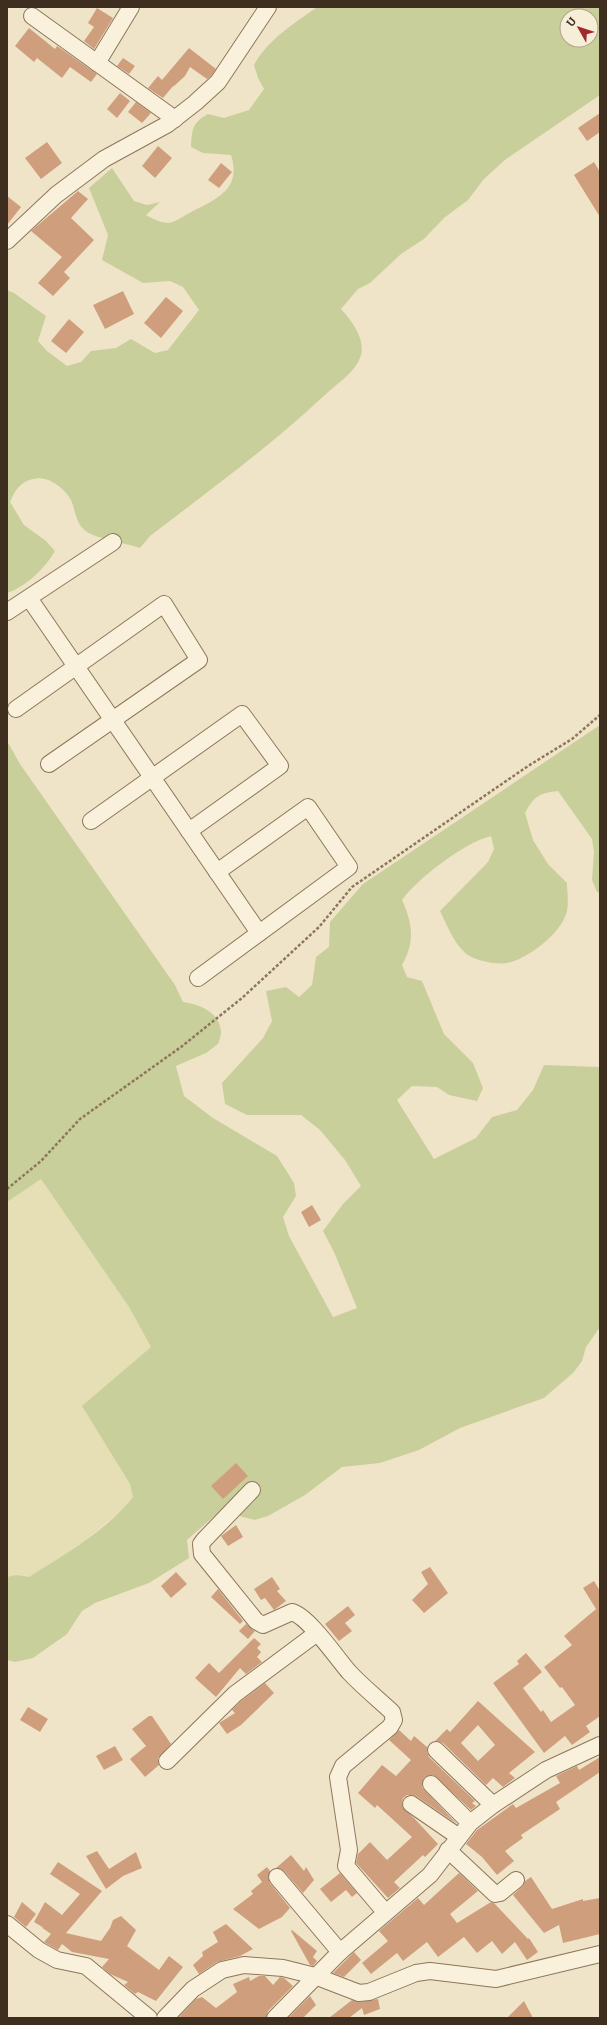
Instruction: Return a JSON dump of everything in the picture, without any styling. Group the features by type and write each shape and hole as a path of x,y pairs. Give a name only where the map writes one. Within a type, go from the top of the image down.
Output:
{"street":[{"path":"97,63 131,7"},
{"path":"7,241 56,195 104,159 175,119 195,103 218,82 268,7"},
{"path":"32,16 175,119"},
{"path":"7,612 113,542"},
{"path":"29,598 259,933"},
{"path":"16,709 164,604 199,660 112,719 50,764"},
{"path":"91,820 153,778 242,714 280,766 189,831"},
{"path":"198,978 349,867 308,808 217,872"},
{"path":"252,1490 204,1540 201,1544 202,1554 260,1624 267,1624 292,1612 302,1617 350,1673 392,1712 394,1716 394,1720 390,1727 343,1766 338,1777 349,1850 346,1866 385,1912"},
{"path":"167,1761 235,1694 317,1633"},
{"path":"274,2018 340,1952 430,1874 470,1823 493,1805 546,1770 600,1744"},
{"path":"436,1750 493,1805"},
{"path":"431,1784 470,1823"},
{"path":"411,1804 459,1836"},
{"path":"448,1850 495,1894 500,1893 516,1880"},
{"path":"277,1877 340,1952"},
{"path":"7,1924 39,1950 57,1960 86,1966 149,2018"},
{"path":"165,2018 193,1989 222,1970 244,1965 283,1968 315,1976 360,1992 370,1992 416,1973 430,1971 496,1979 600,1954"}],"path":[{"path":"7,1189 41,1161 80,1119 181,1047 242,998 319,927 352,887 528,766 572,739 600,714"}],"shaded area":[{"path":"41,1179 129,1307 151,1347 83,1406 130,1484 133,1497 125,1507 83,1542 29,1578 16,1575 7,1577 7,1202"}],"green space":[{"path":"317,7 600,7 600,95 506,159 484,179 468,200 444,218 424,239 401,254 370,283 358,289 341,309 354,325 362,345 360,358 354,368 346,377 285,431 150,536 140,548 91,534 83,529 78,521 73,504 68,495 55,483 38,478 28,480 21,484 10,502 24,525 46,541 55,551 46,564 28,582 7,593 7,290 14,293 46,316 38,341 47,351 67,366 81,362 91,351 116,348 131,339 155,353 168,350 199,310 183,287 170,281 143,283 102,260 108,235 89,188 112,168 134,201 147,205 160,202 146,215 166,223 177,220 218,197 230,185 233,176 234,167 231,155 203,153 191,147 194,127 199,120 208,114 224,118 249,110 264,89 258,78 254,65 267,47 291,26"},
{"path":"600,725 600,893 597,892 592,880 594,852 592,839 558,791 538,796 531,803 525,813 533,840 548,864 567,883 568,908 564,919 543,944 525,956 507,963 487,962 476,959 463,951 455,941 440,911 488,862 494,849 491,836 468,846 442,862 409,891 402,900 406,909 411,933 409,949 402,965 407,977 422,981 444,1034 473,1063 483,1088 477,1101 449,1095 437,1087 412,1086 397,1100 434,1159 476,1138 492,1117 517,1110 533,1090 544,1065 600,1067 600,1327 586,1347 582,1361 574,1372 544,1398 460,1428 419,1450 380,1463 342,1467 305,1495 268,1516 255,1520 220,1511 187,1540 189,1558 149,1583 95,1603 82,1611 67,1634 33,1658 15,1662 7,1660 7,1577 16,1575 29,1577 57,1560 98,1531 133,1497 130,1484 82,1406 151,1347 129,1307 41,1179 7,1202 7,741 20,764 175,985 183,1002 208,1010 217,1019 221,1032 218,1044 206,1053 176,1066 184,1096 213,1118 277,1156 294,1183 296,1196 283,1217 289,1236 333,1317 357,1308 334,1252 323,1231 343,1204 361,1186 345,1160 320,1130 301,1115 247,1115 225,1104 222,1083 263,1038 272,1021 266,991 286,987 299,997 312,985 316,957 329,947 330,922 363,884"}],"building":[{"path":"97,8 113,18 94,49 84,41 94,27 88,23"},
{"path":"29,28 55,49 57,46 97,74 91,82 70,67 62,78 37,58 34,62 15,46"},
{"path":"189,48 216,69 211,76 207,79 190,67 185,76 173,87 174,85 163,98 148,88 158,76 162,80"},
{"path":"123,58 135,66 129,74 117,66"},
{"path":"120,93 130,101 117,118 107,109"},
{"path":"136,102 151,113 142,123 128,112"},
{"path":"600,113 600,132 587,141 578,128"},
{"path":"47,142 62,163 41,179 25,158"},
{"path":"158,146 172,158 155,178 142,166"},
{"path":"594,162 600,172 600,217 574,175"},
{"path":"221,163 232,172 219,188 208,180"},
{"path":"78,191 88,199 71,218 94,240 64,272 70,278 53,296 38,283 62,257 31,231"},
{"path":"7,196 21,207 7,225"},
{"path":"123,291 134,314 105,329 93,305"},
{"path":"166,297 183,311 161,338 144,323"},
{"path":"69,319 84,332 66,353 51,341"},
{"path":"312,1205 321,1220 309,1227 301,1212"},
{"path":"236,1463 248,1476 223,1499 211,1486"},
{"path":"236,1525 243,1537 228,1546 221,1536"},
{"path":"430,1567 448,1593 424,1613 412,1600 428,1584 421,1572"},
{"path":"176,1572 187,1584 171,1598 161,1586"},
{"path":"272,1577 280,1589 277,1591 286,1601 274,1610 265,1598 261,1600 254,1589"},
{"path":"594,1581 600,1591 600,1716 586,1726 590,1732 572,1745 565,1736 544,1753 493,1683 519,1664 517,1661 526,1653 542,1672 523,1688 541,1712 543,1710 551,1722 575,1705 562,1687 560,1688 544,1667 572,1645 564,1636 596,1609 583,1588"},
{"path":"218,1589 243,1621 240,1624 211,1597"},
{"path":"348,1606 355,1615 345,1623 352,1631 339,1641 325,1624"},
{"path":"246,1624 255,1631 248,1639 239,1631"},
{"path":"254,1638 261,1644 257,1648 261,1652 257,1657 262,1662 246,1674 240,1668 216,1697 195,1678 209,1663 219,1673"},
{"path":"265,1683 274,1693 241,1725 227,1734 219,1723 235,1713 232,1710 241,1701"},
{"path":"478,1701 535,1752 509,1773 515,1778 503,1787 493,1778 486,1785 443,1743 435,1741 447,1729 450,1732","holes":["478,1725 495,1745 478,1761 461,1743"]},
{"path":"28,1707 48,1719 40,1732 20,1720"},
{"path":"149,1716 152,1716 171,1744 158,1758 159,1765 145,1777 130,1759 146,1746 132,1729"},
{"path":"399,1730 411,1741 414,1736 427,1747 429,1757 475,1801 472,1803 476,1806 471,1810 433,1775 424,1778 422,1787 457,1824 416,1796 407,1795 403,1798 403,1808 438,1844 425,1857 423,1855 394,1882 400,1888 388,1898 356,1863 358,1854 370,1842 387,1860 412,1837 377,1805 375,1808 358,1793 382,1765 396,1776 411,1760 389,1740"},
{"path":"115,1746 123,1760 104,1770 96,1756"},
{"path":"600,1757 600,1772 556,1802 560,1809 521,1835 523,1838 505,1851 514,1861 497,1875 482,1857 466,1844 477,1830 513,1804 516,1808 560,1783 556,1776 577,1766 579,1770"},
{"path":"97,1851 109,1869 136,1852 142,1868 123,1876 106,1889 86,1856"},
{"path":"291,1855 304,1871 306,1867 314,1880 303,1893 284,1871 276,1868"},
{"path":"58,1862 102,1891 66,1933 101,1941 110,1928 113,1920 121,1916 136,1930 127,1946 159,1970 169,1956 183,1967 156,2001 138,1992 135,1994 124,1985 128,1982 110,1974 102,1967 109,1959 72,1952 62,1944 58,1950 44,1942 51,1934 34,1922 45,1902 62,1915 80,1894 50,1874"},
{"path":"267,1867 270,1871 268,1878 270,1883 290,1908 282,1917 259,1929 233,1909 253,1894 251,1891 262,1882 257,1875"},
{"path":"340,1873 357,1893 352,1897 346,1890 331,1902 320,1889"},
{"path":"459,1873 478,1891 450,1914 457,1923 491,1902 494,1903 528,1939 529,1938 538,1952 527,1960 515,1942 502,1954 492,1941 477,1953 464,1937 438,1957 427,1942 403,1961 397,1953 371,1974 362,1963 388,1941 379,1931 418,1898 424,1905"},
{"path":"531,1877 552,1909 583,1899 583,1901 600,1898 600,1934 563,1943 559,1925 544,1933 513,1895 522,1887 525,1881"},
{"path":"22,1902 36,1914 26,1927 14,1917"},
{"path":"226,1924 253,1949 240,1956 217,1962 199,1974 193,1965 203,1956 202,1952 218,1942 213,1932"},
{"path":"292,1930 317,1951 313,1957 317,1961 313,1966 310,1965 291,1931"},
{"path":"354,1952 361,1960 344,1977 333,1973"},
{"path":"259,1976 265,1976 273,1985 280,1977 284,1978 293,1986 268,2011 266,2018 178,2018 196,1999 202,1997 216,2008 237,1992 233,1984 249,1977 250,1981"},
{"path":"310,1996 316,2005 303,2018 288,2018"},
{"path":"378,1999 380,2009 364,2015 362,2008 349,2018 329,2018 352,2000 360,2002"},
{"path":"524,2001 533,2018 507,2018"}]}
